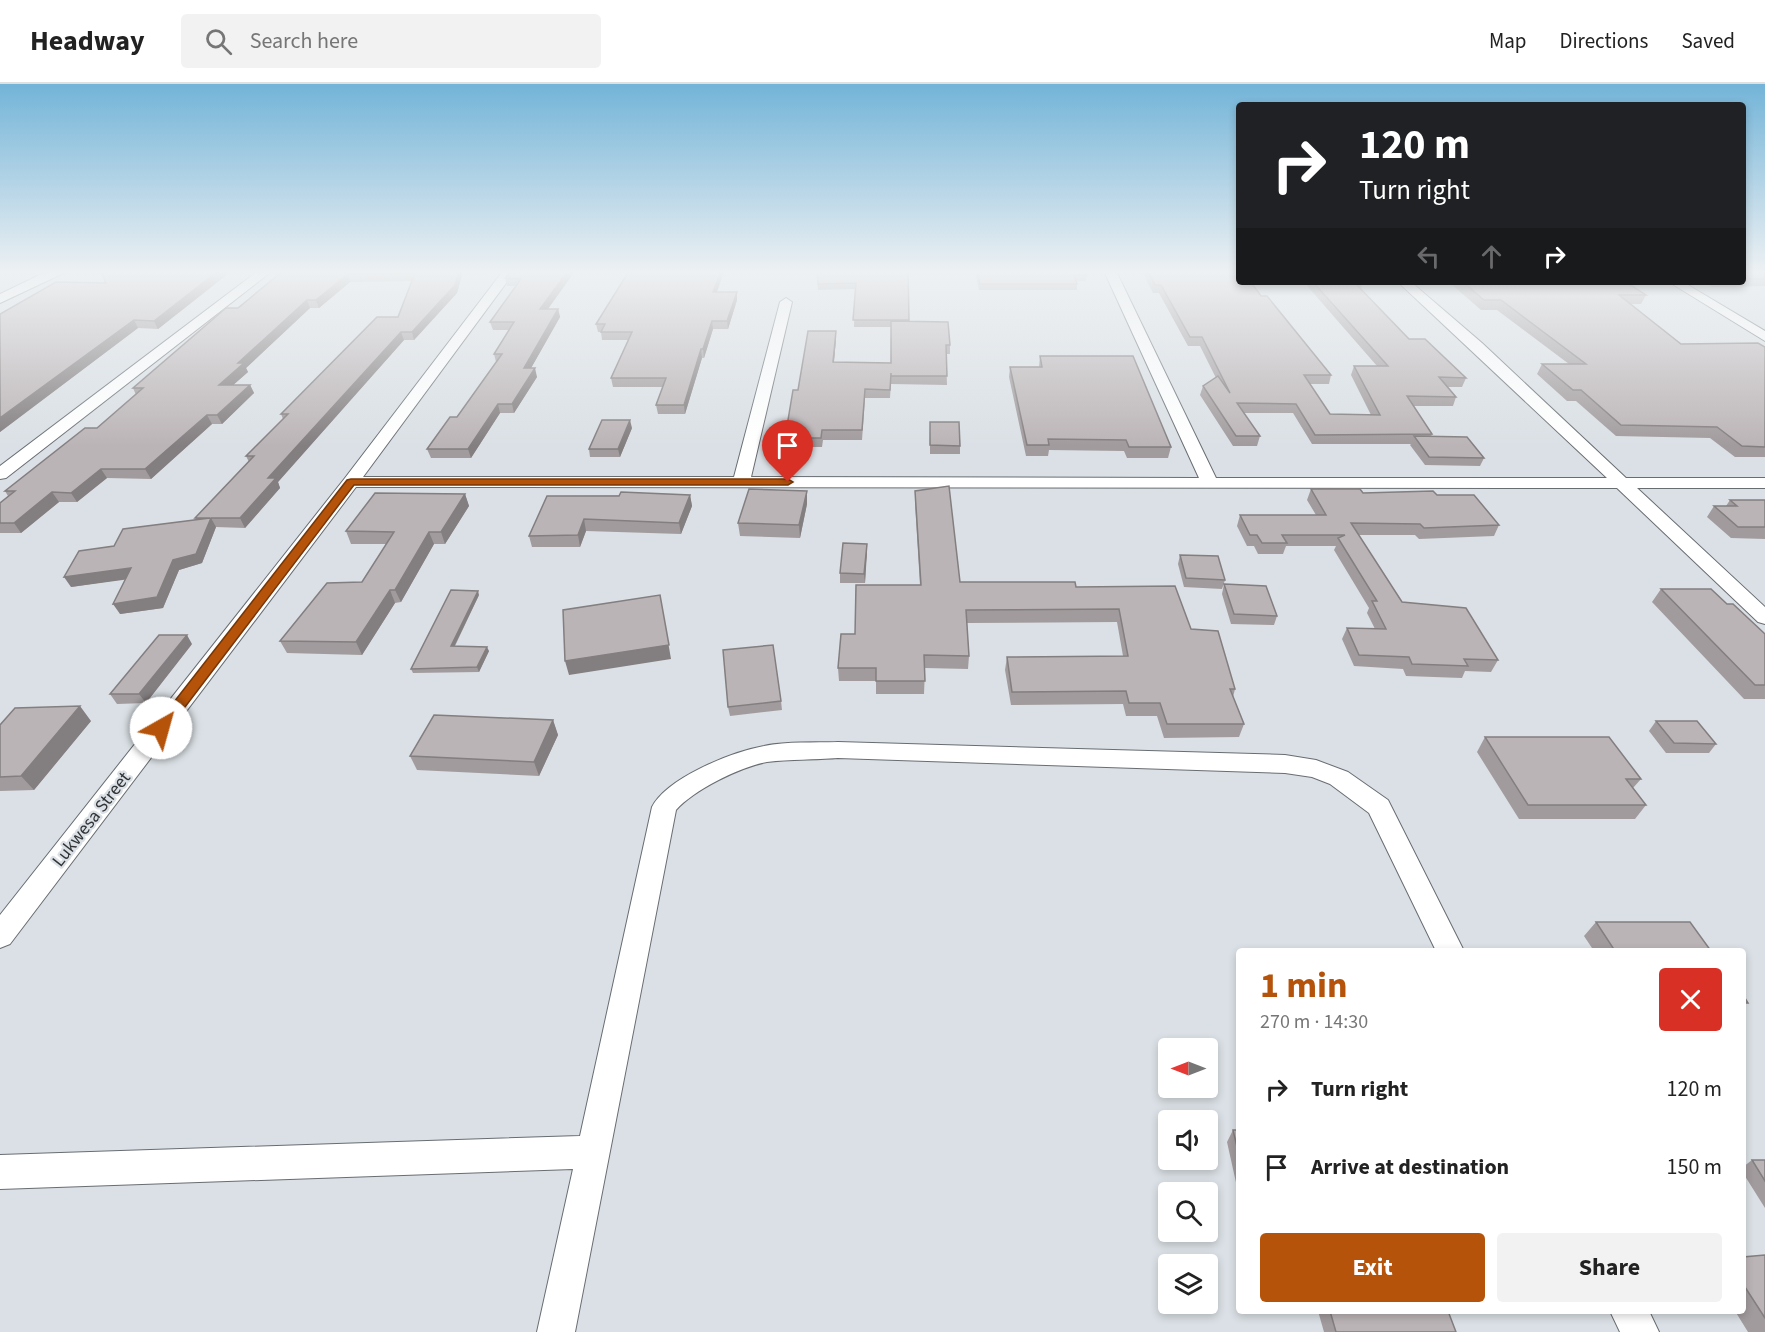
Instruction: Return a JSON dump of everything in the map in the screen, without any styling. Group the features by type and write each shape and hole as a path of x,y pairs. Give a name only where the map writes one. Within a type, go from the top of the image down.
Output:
{"street":[{"path":"0,474 190,329"},
{"name":"Lukwesa Street","path":"0,936 351,482 465,329"},
{"path":"741,482 779,329"},
{"path":"1138,329 1210,482"},
{"path":"1458,329 1765,618"},
{"path":"351,482 1765,483"},
{"path":"556,1332 664,807 675,795 719,770 764,754 838,750 1229,761 1316,769 1339,778 1363,793 1379,807 1449,948"},
{"path":"0,1172 593,1152"},
{"path":"1631,1314 1640,1332"}],"building":[{"path":"0,329 121,329 0,418"},
{"path":"201,329 275,329 238,363 244,363 219,385 250,385 217,415 207,415 145,469 101,469 71,493 52,492 14,523 0,523 0,503 15,491 5,491 85,428 97,428 143,388 133,388"},
{"path":"365,329 415,329 412,332 401,332 268,478 276,478 240,518 211,518 196,554 173,560 157,597 113,604 131,568 64,577 79,551 114,546 123,529 210,518 195,518 254,456 246,456 288,414 281,414"},
{"path":"509,329 546,329 524,368 535,368 512,404 498,404 468,449 427,449 450,417 457,417 502,354 494,354"},
{"path":"602,329 709,329 684,405 656,405 666,378 611,378 632,332 601,332"},
{"path":"891,329 949,329 950,345 946,345 947,376 891,376 891,373 890,390 865,389 862,430 822,430 821,438 785,438 793,390 798,390 808,331 836,331 833,362 891,363"},
{"path":"1186,329 1294,329 1331,375 1304,375 1330,414 1380,415 1354,366 1388,366 1355,329 1400,329 1409,339 1425,339 1466,378 1439,377 1456,397 1407,396 1432,434 1315,435 1296,404 1237,403 1260,436 1236,436 1203,386 1218,376 1230,393 1202,337 1190,337"},
{"path":"1540,329 1662,329 1681,344 1758,343 1765,347 1765,447 1742,446 1717,427 1621,425 1581,390 1573,390 1542,364 1586,364"},
{"path":"1040,356 1133,356 1171,447 1129,447 1126,440 1048,439 1049,445 1027,445 1010,367 1042,367"},
{"path":"602,420 630,420 618,449 589,449"},
{"path":"930,422 959,422 960,446 930,445"},
{"path":"1414,436 1467,437 1484,458 1429,457"},
{"path":"949,486 960,582 1075,582 1076,587 1175,586 1191,629 1218,631 1235,689 1230,689 1244,724 1167,724 1160,703 1129,703 1126,691 1012,692 1007,657 1128,656 1119,609 966,610 969,656 924,655 925,681 876,681 876,668 838,668 841,634 855,634 856,585 921,585 915,491"},
{"path":"749,489 807,491 799,525 738,523"},
{"path":"1311,489 1360,489 1363,493 1433,491 1437,495 1474,495 1499,525 1424,528 1420,524 1351,523 1402,602 1466,608 1498,660 1464,659 1468,666 1412,664 1409,657 1359,655 1347,628 1386,629 1372,601 1377,601 1338,538 1345,535 1282,535 1287,543 1262,543 1257,535 1250,535 1240,515 1326,515"},
{"path":"621,492 690,495 679,523 584,519 578,535 529,536 547,496 619,496"},
{"path":"375,493 465,494 441,532 429,532 395,590 390,590 356,642 280,641 327,583 362,582 394,532 346,531"},
{"path":"1730,500 1765,500 1765,527 1738,527 1714,506 1737,506"},
{"path":"843,543 867,544 864,574 840,573"},
{"path":"1180,555 1218,556 1225,580 1186,578"},
{"path":"1224,584 1266,586 1277,616 1234,614"},
{"path":"1661,589 1711,589 1727,604 1733,604 1765,634 1765,685 1755,685"},
{"path":"451,590 478,591 451,646 487,647 477,667 411,669"},
{"path":"660,595 669,645 565,661 563,610"},
{"path":"159,635 187,635 139,694 110,694"},
{"path":"773,645 781,701 728,707 723,650"},
{"path":"80,706 21,776 0,777 0,725 15,708"},
{"path":"434,715 553,720 534,762 410,756"},
{"path":"1656,721 1697,721 1716,744 1674,743"},
{"path":"1485,737 1609,737 1641,779 1626,779 1646,805 1528,805"},
{"path":"1596,922 1690,922 1709,948 1613,948"},
{"path":"1752,1160 1765,1160 1765,1181"},
{"path":"1765,1255 1765,1318 1746,1289 1746,1257"},
{"path":"1331,1314 1449,1314 1456,1332 1336,1332"}],"route":[{"path":"161,728 351,482 788,482"}]}
